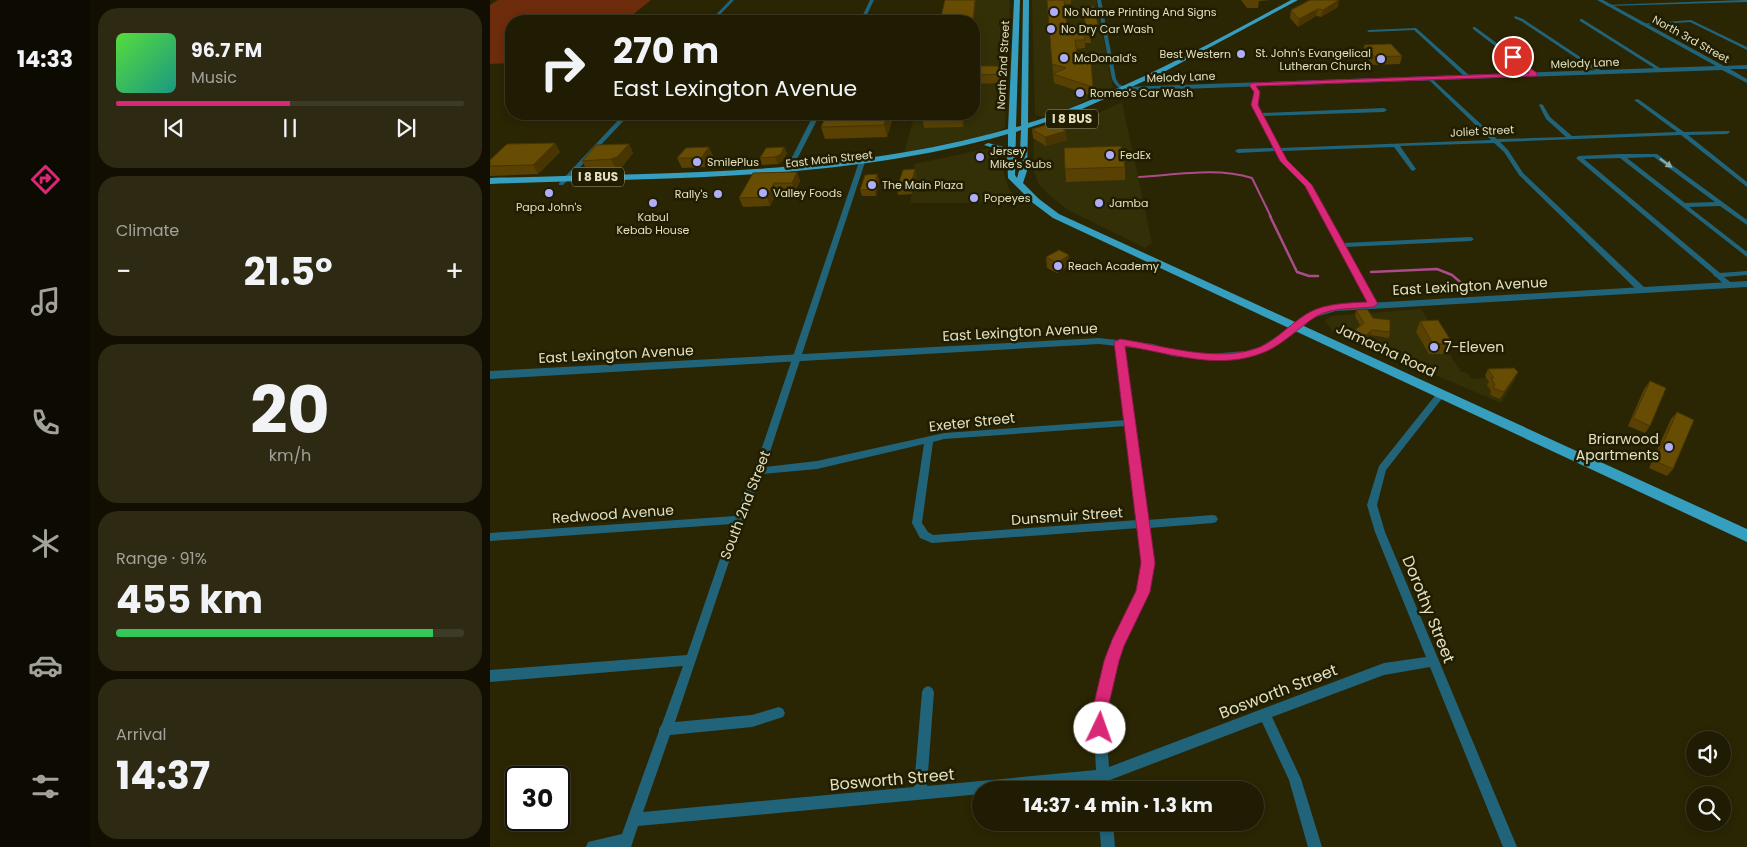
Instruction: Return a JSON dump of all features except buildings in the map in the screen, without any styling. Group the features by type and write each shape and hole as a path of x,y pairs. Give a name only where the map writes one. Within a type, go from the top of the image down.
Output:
{"main road":[{"name":"North 2nd Street","path":"1012,135 1017,0"},
{"name":"North 2nd Street","path":"1025,131 1026,0"},
{"name":"East Main Street","path":"1025,131 1125,89 1295,0"},
{"path":"1016,8 1027,13"},
{"path":"1016,37 1027,40"},
{"path":"1015,56 1026,63"},
{"name":"East Main Street","path":"490,181 564,181 788,172 922,158 988,145 1012,135 1085,115 1122,96 1125,89"},
{"path":"1024,116 1036,120 1049,120"},
{"path":"970,142 999,130 1012,120"},
{"path":"1019,182 1024,174 1025,131"},
{"name":"East Main Street","path":"861,165 1012,135"},
{"name":"Jamacha Road","path":"1012,135 1011,176 1036,201 1056,216 1747,536"},
{"path":"988,145 1011,151"},
{"name":"East Main Street","path":"490,187 564,181"}],"street":[{"path":"718,15 732,0"},
{"path":"865,15 872,0"},
{"path":"1098,0 1114,79 1117,85 1125,89"},
{"name":"North 3rd Street","path":"1599,0 1747,81"},
{"path":"1608,5 1747,1"},
{"path":"1515,17 1601,72"},
{"path":"1582,20 1662,70"},
{"path":"1642,24 1691,21 1747,49"},
{"path":"1474,28 1535,74"},
{"path":"1369,31 1415,29 1468,77"},
{"name":"Melody Lane","path":"1125,89 1747,67"},
{"path":"1430,78 1506,151 1521,174 1642,290"},
{"path":"1252,85 1257,92 1254,105 1277,149 1284,161 1308,185 1373,304"},
{"path":"1636,100 1683,134 1747,185"},
{"path":"1541,105 1548,118 1571,138"},
{"path":"1260,115 1384,110"},
{"path":"564,181 621,120"},
{"path":"788,172 814,120"},
{"name":"Joliet Street","path":"1238,150 1727,132"},
{"path":"1396,145 1413,169"},
{"path":"1730,285 1579,158 1655,154 1747,222"},
{"path":"1620,156 1747,255"},
{"name":"South 2nd Street","path":"625,843 691,660 738,520 759,471 861,165"},
{"path":"1684,205 1722,204"},
{"path":"1341,244 1471,239"},
{"path":"1716,275 1747,273"},
{"name":"East Lexington Avenue","path":"490,375 1099,341 1120,342 1153,347 1172,353 1208,357 1246,354 1264,349 1298,327 1309,316 1321,311 1342,307 1747,284"},
{"path":"1103,781 1100,712 1117,645 1143,592 1148,563 1145,524 1120,342"},
{"name":"Dorothy Street","path":"1441,394 1382,469 1372,505 1380,532 1510,847"},
{"name":"Exeter Street","path":"759,471 817,465 930,440 972,433 1131,423"},
{"path":"924,535 917,523 930,440"},
{"name":"Dunsmuir Street","path":"924,535 932,539 1214,519"},
{"name":"Redwood Avenue","path":"490,537 738,520"},
{"path":"490,676 691,660"},
{"name":"Bosworth Street","path":"633,820 1103,776 1265,716 1384,669 1433,661"},
{"path":"920,794 928,692"},
{"path":"665,729 752,721 779,713"},
{"path":"1265,716 1295,779 1315,847"},
{"path":"1107,831 1108,847"},
{"path":"593,847 625,843"}],"shaded area":[{"path":"498,0 651,0 632,15 505,15 505,63 490,64 490,5"},
{"path":"947,0 1010,0 1005,128 987,136 904,152 913,120 980,120 980,15 943,15"},
{"path":"1032,0 1096,0 1113,88 1058,113 1044,117 1035,115"},
{"path":"1122,102 1152,243 1145,248 1068,210 1038,183 1033,168 1034,137 1070,126"},
{"path":"986,149 1002,151 1004,174 1009,189 1021,203 910,203 915,172 914,164"},
{"path":"1421,309 1461,372 1466,372 1472,379 1512,375 1515,380 1501,403 1332,331 1325,320 1332,316"}],"waterway":[{"path":"1139,177 1210,172 1252,178 1271,217"},
{"path":"1270,216 1297,272 1309,276 1318,276"},
{"path":"1371,272 1437,269 1452,275 1472,292"}],"place":[{"name":"No Name Printing And Signs","path":"1054,12"},
{"name":"No Dry Car Wash","path":"1051,29"},
{"name":"Best Western","path":"1241,54"},
{"name":"McDonald's","path":"1064,58"},
{"name":"St. John's Evangelical Lutheran Church","path":"1381,59"},
{"name":"Romeo's Car Wash","path":"1080,93"},
{"name":"FedEx","path":"1110,155"},
{"name":"Jersey Mike's Subs","path":"980,157"},
{"name":"SmilePlus","path":"697,162"},
{"name":"The Main Plaza","path":"872,185"},
{"name":"Papa John's","path":"549,193"},
{"name":"Valley Foods","path":"763,193"},
{"name":"Rally's","path":"718,194"},
{"name":"Popeyes","path":"974,198"},
{"name":"Kabul Kebab House","path":"653,203"},
{"name":"Jamba","path":"1099,203"},
{"name":"Reach Academy","path":"1058,266"},
{"name":"7-Eleven","path":"1434,347"},
{"name":"Briarwood Apartments","path":"1669,447"}],"route":[{"path":"1100,728 1100,712 1112,661 1117,645 1143,592 1148,563 1145,524 1120,342 1153,347 1172,353 1208,357 1246,354 1264,349 1298,327 1315,313 1335,308 1373,304 1308,185 1284,161 1254,105 1257,92 1252,85 1535,74 1513,57"}]}
